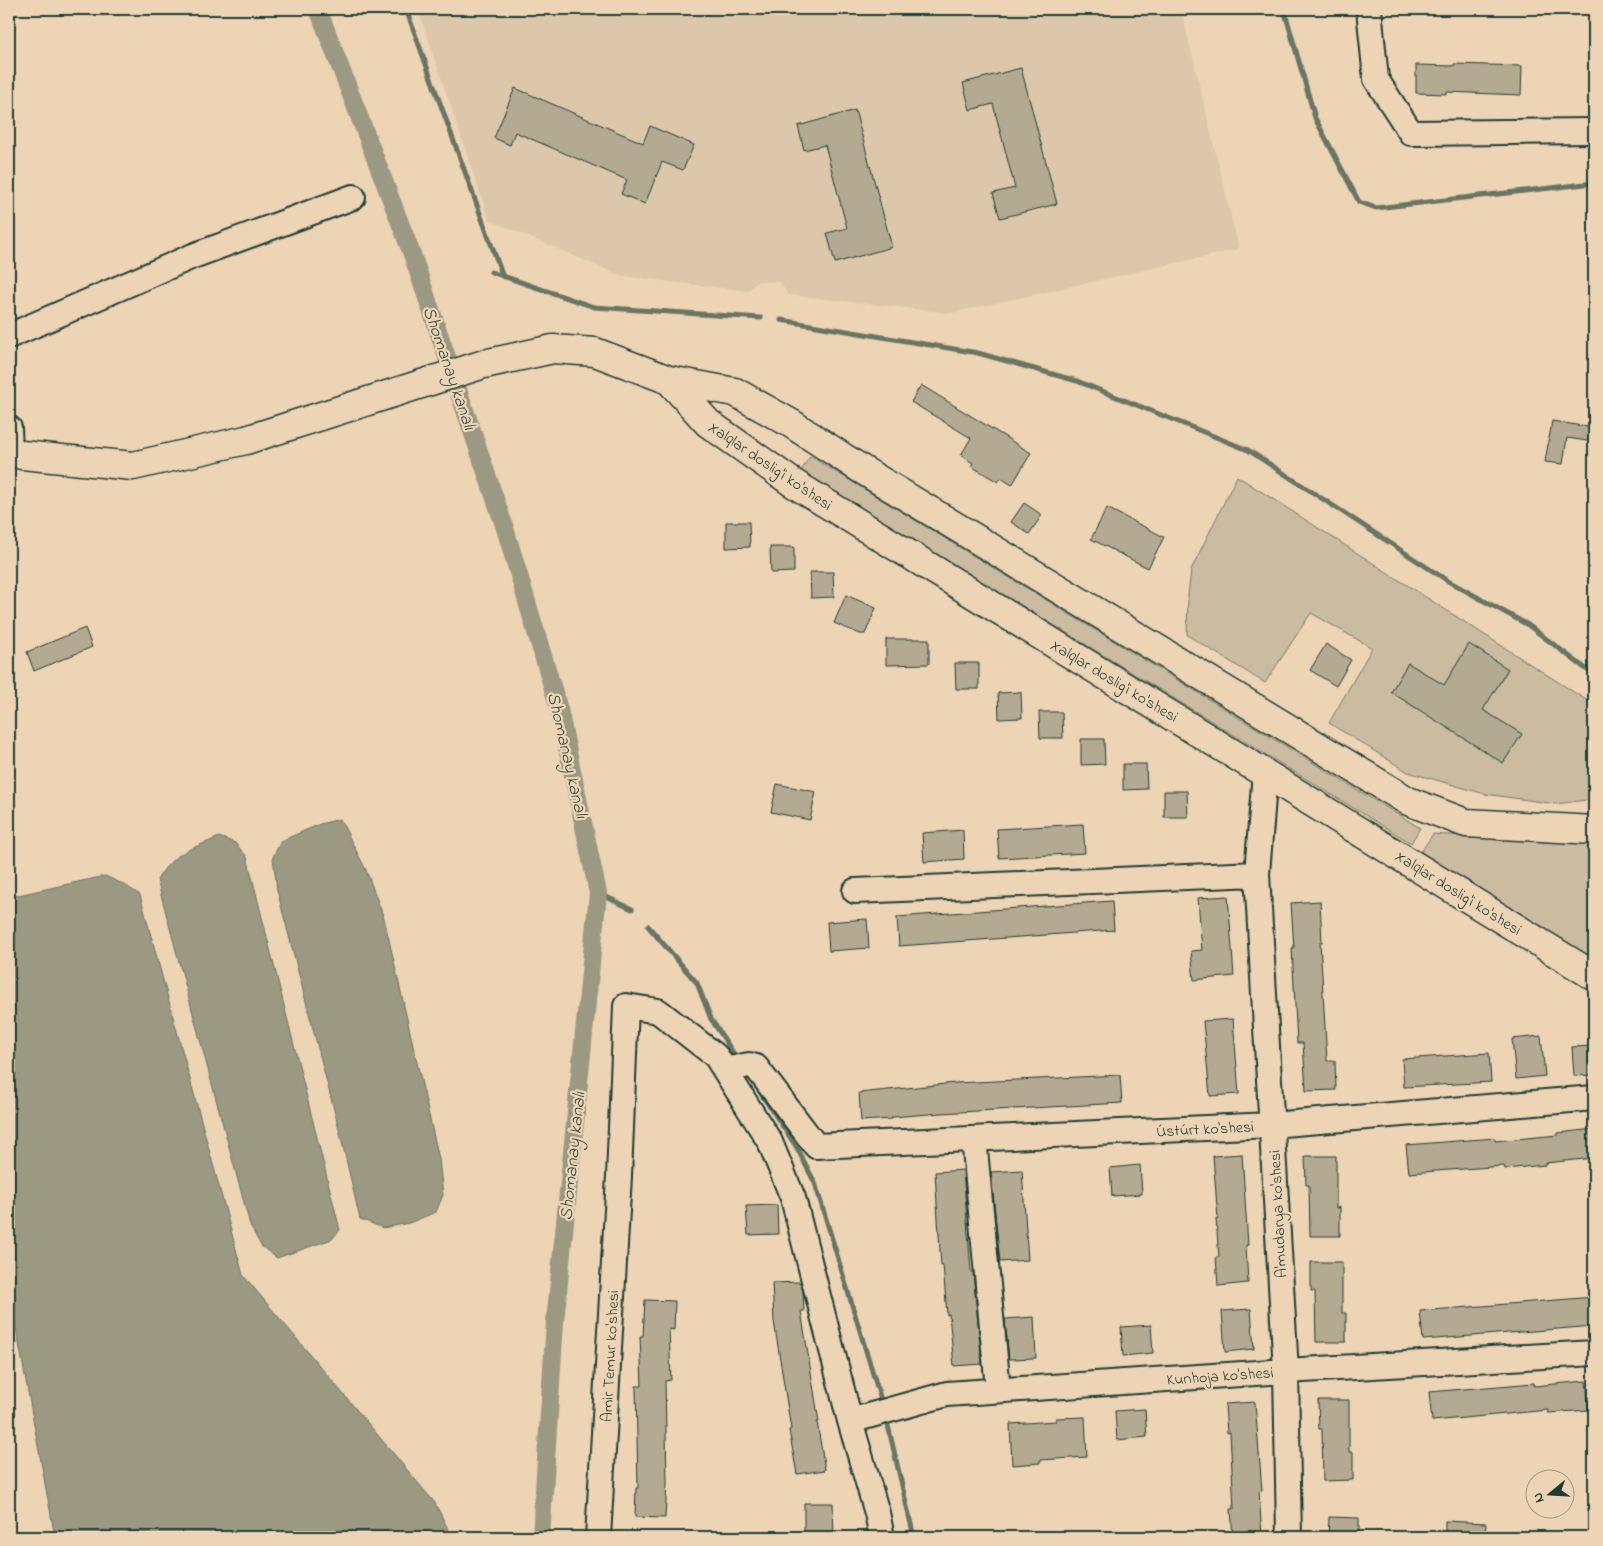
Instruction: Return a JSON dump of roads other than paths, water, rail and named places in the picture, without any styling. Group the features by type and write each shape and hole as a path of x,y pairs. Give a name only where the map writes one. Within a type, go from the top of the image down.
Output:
{"main road":[{"path":"9,443 22,455 133,466 246,440 484,364 553,349 595,352 669,380 735,392 792,424 861,469 1408,801 1466,823 1594,830"},
{"name":"Xalqlar doslig'i ko'shesi","path":"669,380 708,423 793,483 1594,976"}],"street":[{"path":"1369,9 1376,79 1411,133 1594,130"},
{"path":"9,336 193,256 353,197"},
{"name":"A'mudarya ko'shesi","path":"1265,772 1257,874 1286,1371 1289,1537"},
{"path":"855,891 1257,874"},
{"name":"Amir Temur ko'shesi","path":"598,1537 619,1176 626,1006 658,1010 716,1056 725,1070"},
{"name":"Ústúrt ko'shesi","path":"725,1070 749,1065 756,1067 816,1146 1271,1125 1594,1098"},
{"path":"725,1070 770,1142 793,1198 882,1537"},
{"path":"974,1139 998,1389"},
{"name":"Kunhoja ko'shesi","path":"850,1421 947,1394 998,1389 1594,1353"}],"waterway":[{"name":"Shomanay kanalı","path":"318,9 412,254 504,525 559,709 598,893 555,1322 541,1537"},
{"path":"406,9 503,277"},
{"path":"1284,9 1315,118 1359,202 1376,208 1594,183"},
{"path":"491,272 594,307 761,318"},
{"path":"781,320 978,353 1077,381 1248,450 1448,581 1528,625 1594,675"},
{"path":"598,893 632,909"},
{"path":"648,926 697,983 711,1019 736,1057"},
{"path":"756,1086 796,1146 815,1183 881,1400"},
{"path":"887,1421 914,1537"}]}
